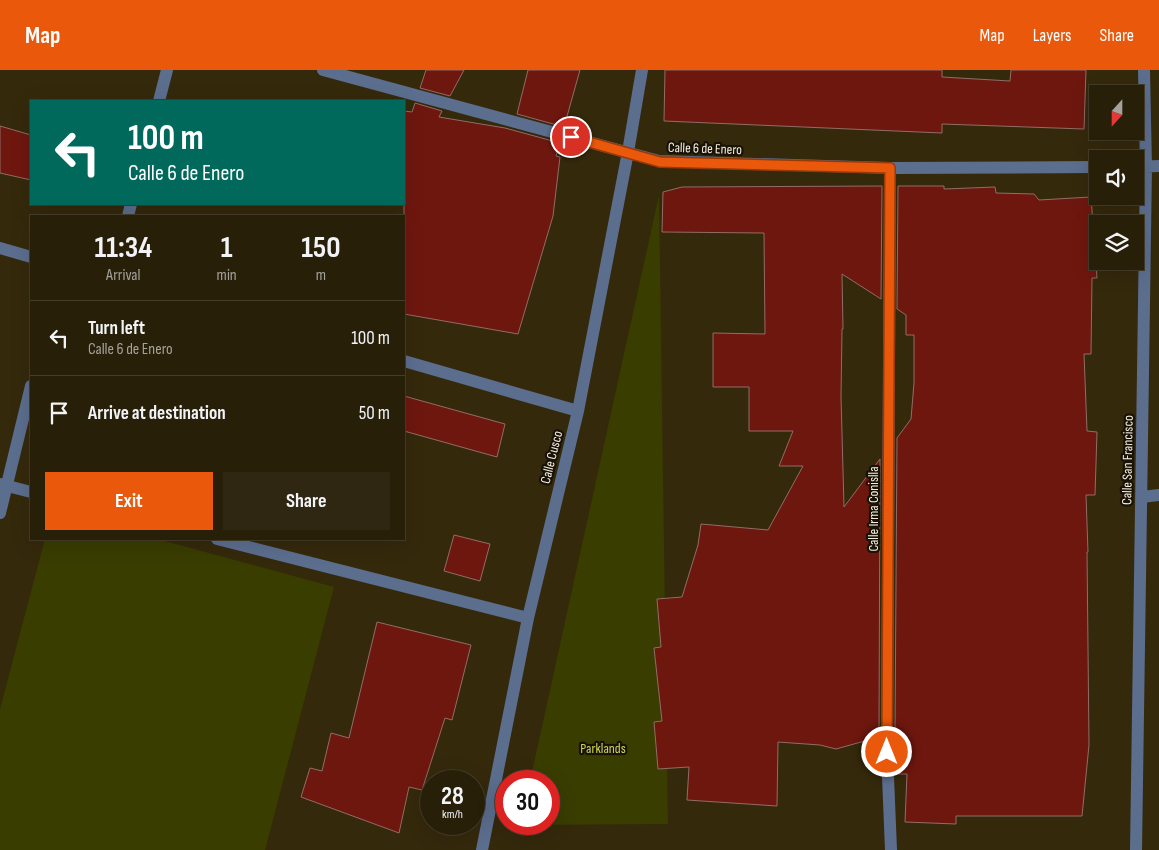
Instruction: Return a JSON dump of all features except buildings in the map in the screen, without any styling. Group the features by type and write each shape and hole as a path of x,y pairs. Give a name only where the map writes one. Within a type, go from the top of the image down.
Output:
{"street":[{"path":"159,100 167,70"},
{"name":"Calle 6 de Enero","path":"324,70 660,162 890,168 1089,167"},
{"name":"Calle Cusco","path":"482,850 528,618 578,411 642,70"},
{"name":"Calle San Francisco","path":"1136,850 1147,167 1144,70"},
{"name":"Calle Irma Conislla","path":"890,168 887,752 891,850"},
{"path":"0,248 30,257"},
{"path":"405,362 578,411"},
{"path":"0,513 4,485 30,390"},
{"path":"4,485 30,492"},
{"path":"1142,496 1159,495"},
{"path":"221,540 528,618"}],"green space":[{"name":"Parklands","path":"659,195 668,824 560,825 560,770 532,770"},
{"path":"45,540 161,540 334,587 265,850 0,850 0,709"}],"route":[{"path":"571,137 660,162 890,168 887,752"}]}
